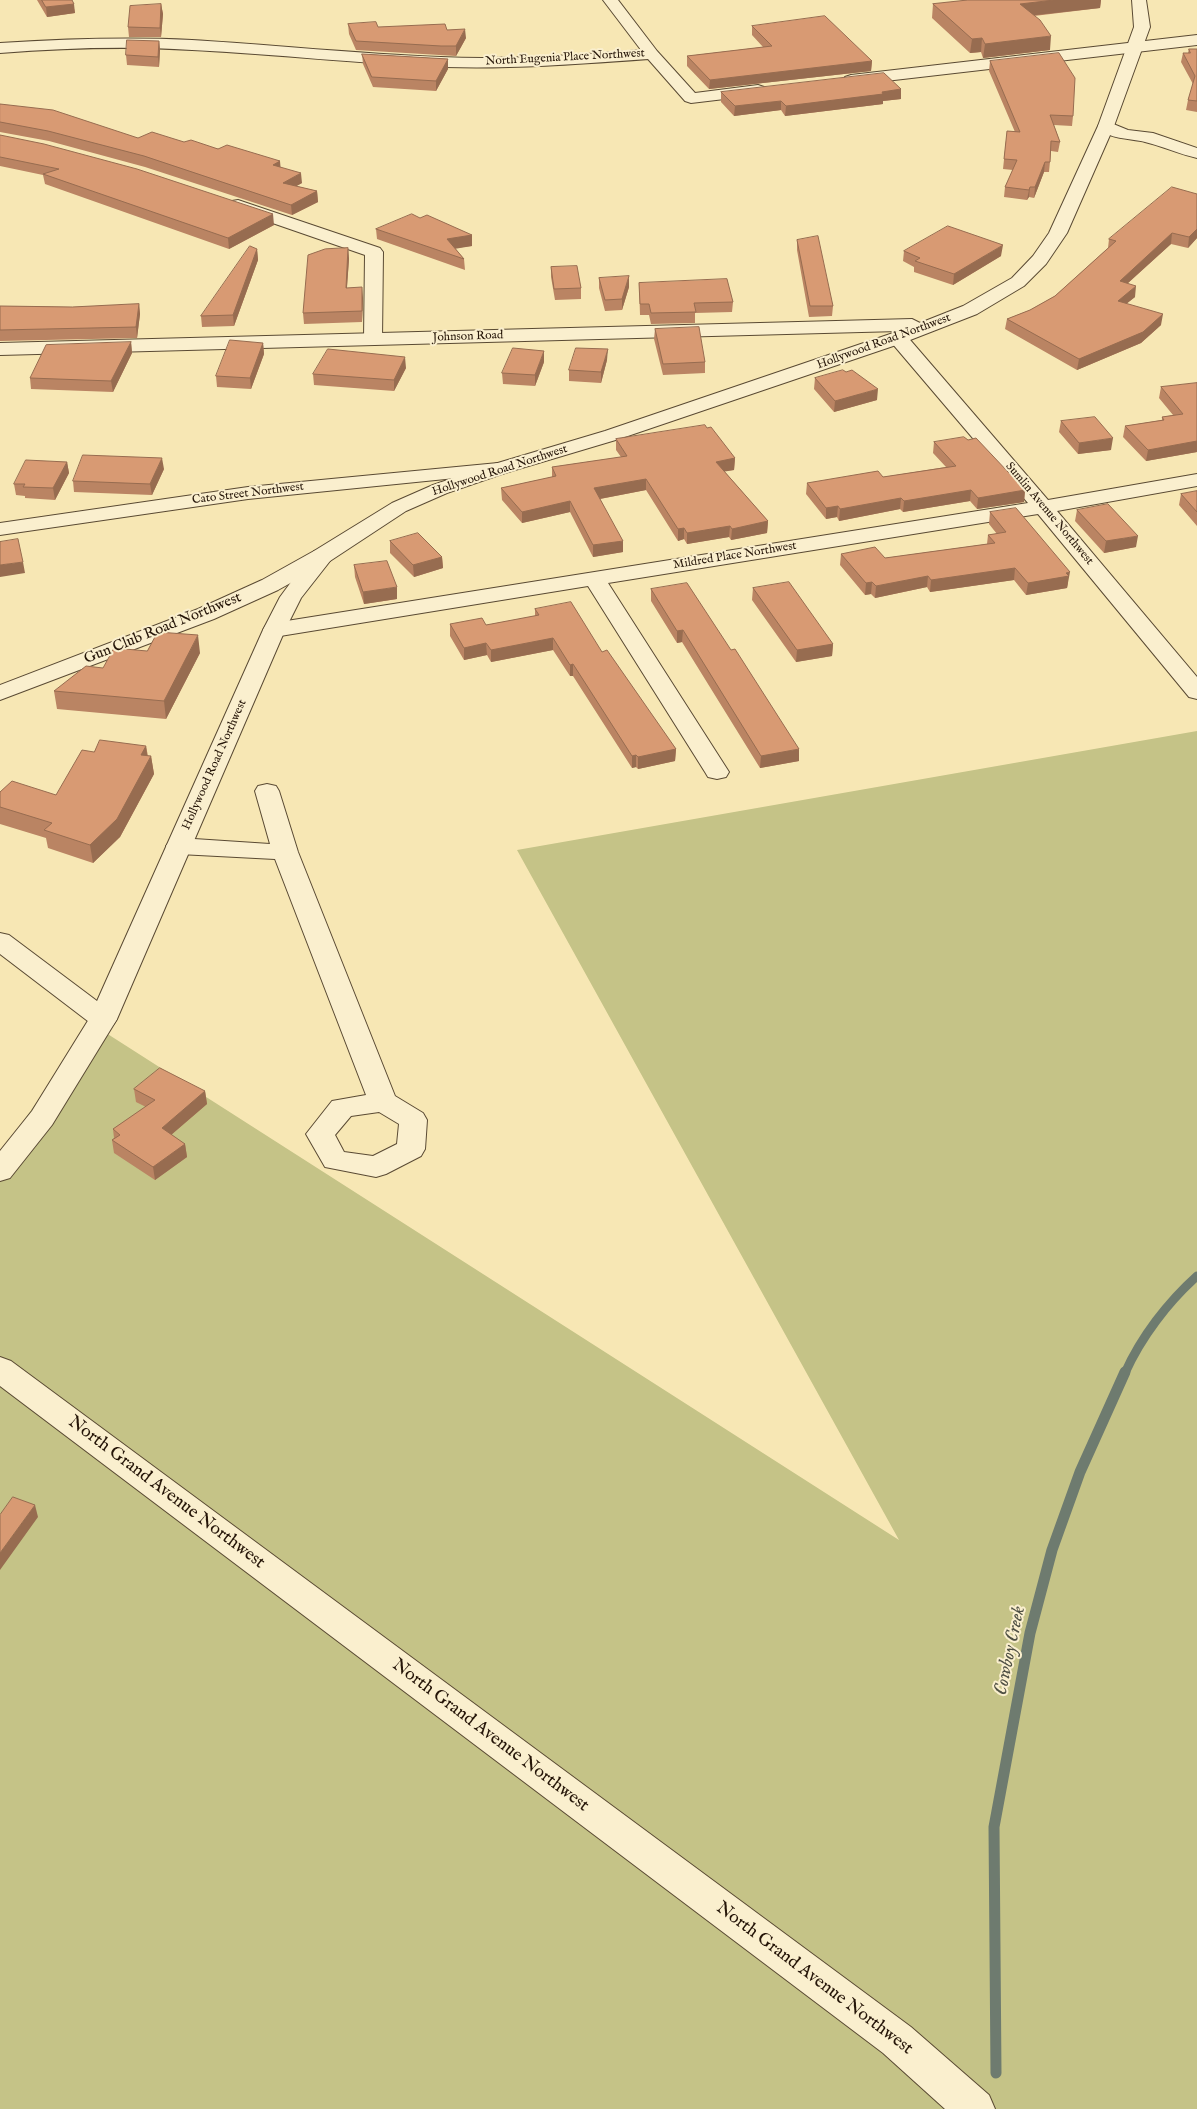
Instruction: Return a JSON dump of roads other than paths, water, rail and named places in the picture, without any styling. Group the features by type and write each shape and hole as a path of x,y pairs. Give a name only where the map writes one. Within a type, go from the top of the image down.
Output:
{"street":[{"path":"610,0 652,54"},
{"name":"Hollywood Road Northwest","path":"0,1171 42,1118 103,1019 274,630 291,597 322,556 399,507 440,489 498,469 612,435 898,338 970,310 1018,282 1040,260 1058,232 1106,126 1142,27 1139,0"},
{"path":"838,81 1197,40"},
{"name":"North Eugenia Place Northwest","path":"0,48 57,44 125,43 192,45 479,63 555,61 652,54 691,98 770,89"},
{"path":"1106,126 1124,134 1148,137 1197,153"},
{"path":"224,200 374,252 374,340"},
{"name":"Johnson Road","path":"0,349 936,324"},
{"name":"Sumlin Avenue Northwest","path":"898,338 1043,506 1197,692"},
{"name":"Cato Street Northwest","path":"0,529 258,492 498,469"},
{"name":"Mildred Place Northwest","path":"274,630 1197,480"},
{"name":"Gun Club Road Northwest","path":"0,693 206,614 270,585 322,556"},
{"path":"594,579 717,772"},
{"path":"267,791 285,852 383,1102"},
{"path":"179,846 285,852"},
{"path":"0,941 103,1019"},
{"name":"North Grand Avenue Northwest","path":"0,1369 897,2040 975,2109"}],"waterway":[{"name":"Cowboy Creek","path":"1125,1373 1147,1333 1176,1297 1197,1276"},
{"name":"Cowboy Creek","path":"996,2073 994,1827 1030,1633 1052,1550 1080,1472 1125,1372"}]}
